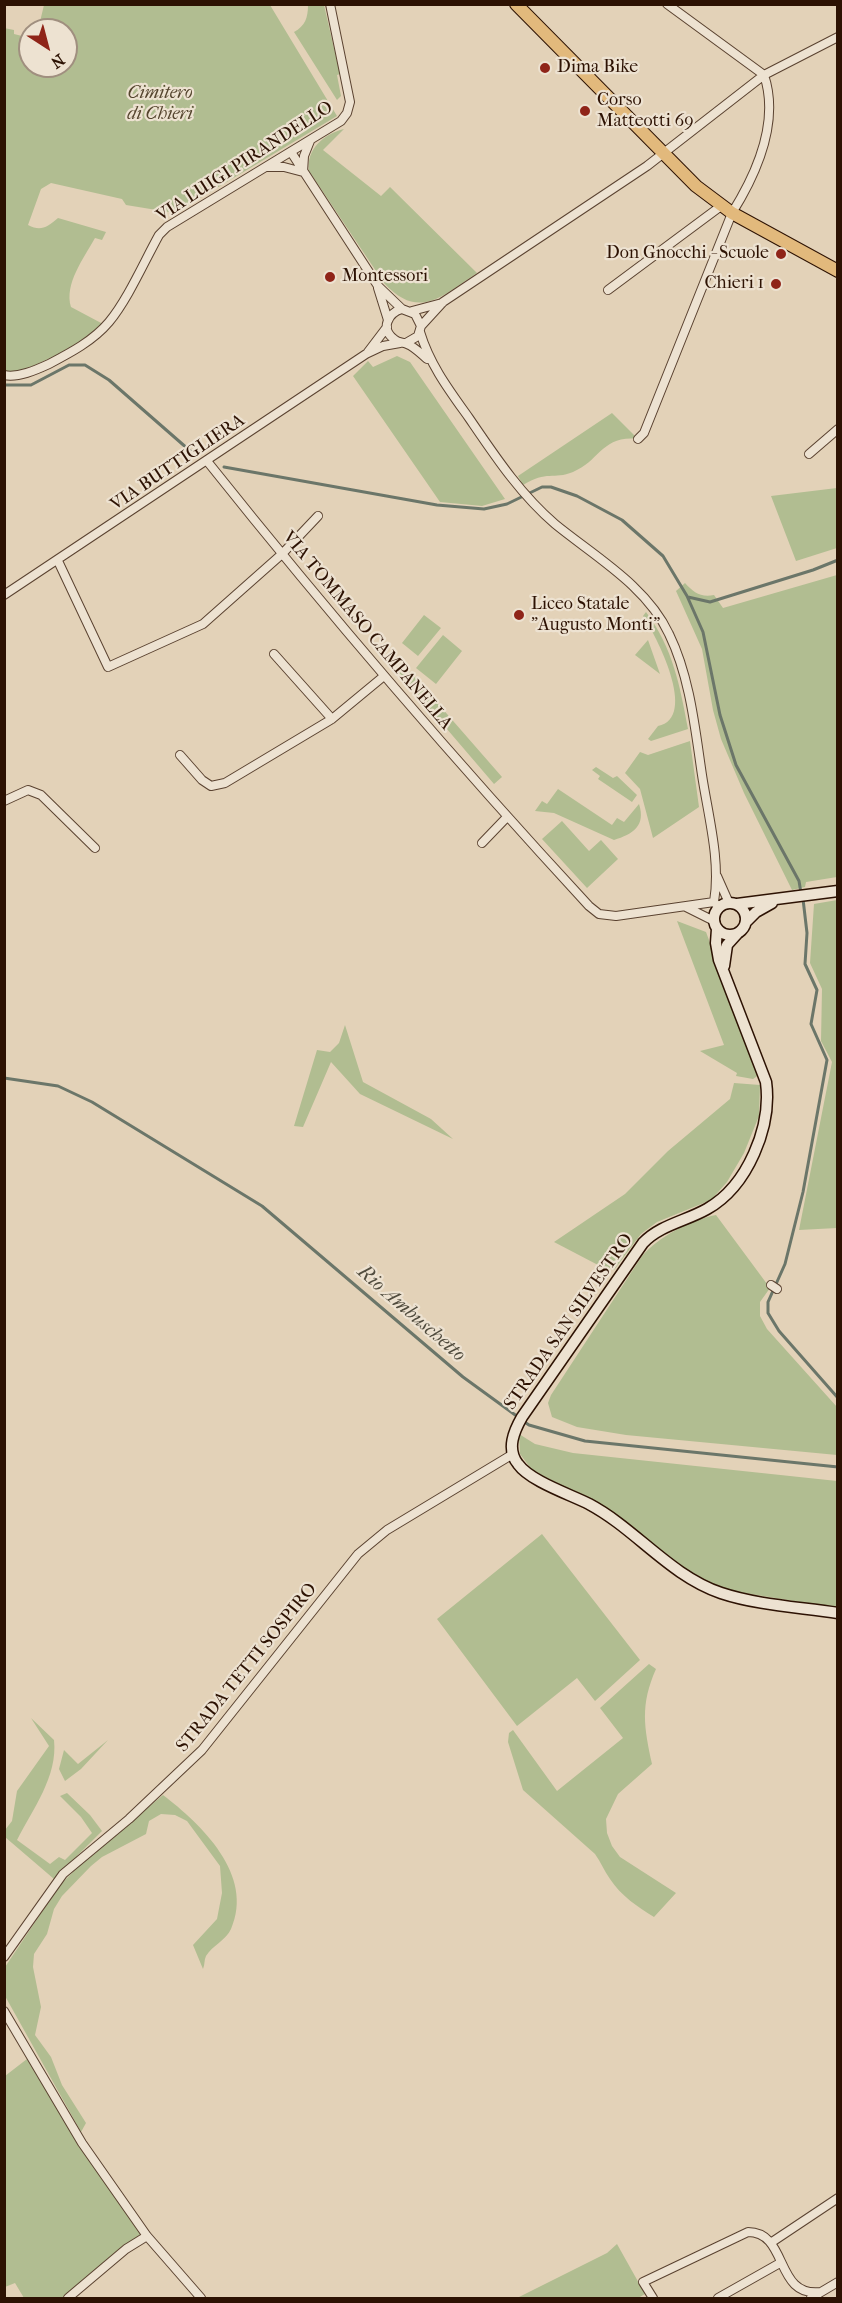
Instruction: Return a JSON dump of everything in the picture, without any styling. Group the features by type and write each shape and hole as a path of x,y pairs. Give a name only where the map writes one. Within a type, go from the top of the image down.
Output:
{"main road":[{"path":"516,4 663,155 721,206 837,271"}],"street":[{"name":"VIA LUIGI PIRANDELLO","path":"4,375 45,366 74,351 98,334 110,321 159,235 167,227 341,121 347,113 350,102 330,4"},
{"path":"638,440 644,433 732,213 747,190 769,125 770,101 764,75 667,4"},
{"path":"403,343 414,339 443,302 663,155 764,75 837,37"},
{"path":"303,172 304,156 310,140"},
{"path":"291,152 378,286 402,309 412,311 443,302"},
{"path":"265,167 284,167 303,172"},
{"path":"608,290 721,206"},
{"path":"378,286 391,337 430,362"},
{"path":"387,324 393,313 402,309"},
{"path":"412,311 418,317 430,362 520,488 528,498 622,577 649,604 669,633 685,676 716,872 725,904 716,925"},
{"name":"VIA BUTTIGLIERA","path":"366,354 387,324"},
{"name":"VIA BUTTIGLIERA","path":"4,595 366,354 403,343"},
{"path":"809,454 837,429"},
{"name":"VIA TOMMASO CAMPANELLA","path":"207,461 384,676 507,817 599,914 616,916 684,906 725,904"},
{"path":"58,561 108,667 203,624 282,554 318,516"},
{"path":"274,654 332,719"},
{"path":"180,755 202,780 211,786 225,783 332,719 384,676"},
{"path":"4,801 28,790 41,795 95,848"},
{"path":"482,843 507,817"},
{"path":"716,872 725,904"},
{"path":"725,904 780,900 837,891"},
{"path":"684,906 716,925 726,935 737,934 756,912 780,900"},
{"path":"725,904 745,911 746,922"},
{"name":"STRADA SAN SILVESTRO","path":"513,1454 512,1443 515,1428 643,1243 659,1230 716,1204 743,1173 752,1156 765,1117 768,1096 766,1082 724,973 716,943 716,925"},
{"name":"STRADA SAN SILVESTRO","path":"724,973 727,945 737,934"},
{"path":"513,1454 517,1464 528,1473 592,1506 689,1579 721,1593 837,1613"},
{"name":"STRADA TETTI SOSPIRO","path":"4,1957 63,1874 129,1820 202,1750 358,1554 387,1530 513,1454"},
{"path":"4,2011 82,2143 147,2236 201,2298"},
{"path":"772,2242 837,2198"},
{"path":"653,2298 643,2282 748,2232 765,2236 772,2242 780,2263 796,2287 810,2293 821,2292"},
{"path":"68,2298 126,2249 147,2236"},
{"path":"718,2298 780,2263"},
{"path":"811,2298 837,2282"}],"green space":[{"name":"Cimitero di Chieri","path":"44,5 270,5 337,116 175,213 126,205 122,199 51,183 41,189 28,225 44,228 58,218 106,232 102,240 95,238 70,289 71,307 103,324 81,341 58,354 8,375 4,374 4,28 14,30 14,34 18,35 18,78 78,78 78,18 41,18"},
{"path":"308,5 324,5 340,74 337,75 341,96 337,100 294,32 305,21"},
{"path":"344,129 323,150 381,196 390,187 477,273 453,290 430,301 420,303 408,301 384,283 309,171 310,156 318,144 329,135"},
{"path":"397,356 410,362 505,499 482,506 440,502 353,376 368,361 373,367"},
{"path":"612,413 638,439 616,441 573,472 544,476 523,485 518,476"},
{"path":"837,488 837,548 796,561 771,496"},
{"path":"837,575 837,877 806,882 805,887 792,890 744,793 721,739 713,710 702,649 676,591 685,583 698,594 714,595 723,608"},
{"path":"646,612 663,639 669,654 688,729 651,741 648,739 658,726 670,720 675,708 675,693 671,675 657,640 643,616"},
{"path":"424,615 441,628 418,656 402,643"},
{"path":"443,635 462,651 436,684 416,668"},
{"path":"648,640 660,674 635,655"},
{"path":"406,667 502,777 494,784 399,673"},
{"path":"690,741 699,807 653,838 640,789 625,773 640,752 648,755"},
{"path":"596,767 613,778 617,776 637,795 632,802 598,779 600,776 592,770"},
{"path":"558,789 612,825 617,818 624,822 639,804 641,818 632,832 614,840 554,813 535,811 542,801 547,804"},
{"path":"562,821 589,851 601,840 618,859 587,888 542,839"},
{"path":"837,900 837,1228 799,1230 832,1062 821,1041 822,989 810,963 814,904"},
{"path":"677,921 706,932 759,1075 753,1079 736,1076 737,1073 700,1051 724,1045"},
{"path":"345,1025 363,1082 431,1119 453,1139 360,1094 331,1062 303,1127 294,1126 317,1050 330,1052 339,1043"},
{"path":"734,1083 760,1085 759,1116 744,1153 727,1182 711,1200 657,1222 641,1234 614,1270 598,1265 554,1242 625,1194 668,1151 730,1099"},
{"path":"716,1215 770,1288 760,1302 760,1316 767,1329 837,1407 837,1455 626,1435 577,1427 552,1417 548,1403 551,1395 642,1256 657,1242 676,1230"},
{"path":"519,1434 535,1444 573,1453 837,1481 837,1608 732,1591 698,1578 595,1503 532,1470 520,1454"},
{"path":"542,1534 640,1660 595,1701 577,1678 517,1726 437,1619"},
{"path":"649,1664 656,1669 648,1694 645,1716 652,1764 618,1794 606,1819 607,1833 620,1857 676,1893 654,1917 625,1896 614,1885 595,1854 523,1790 508,1742 509,1733 513,1730 557,1791 623,1738 600,1708"},
{"path":"31,1718 54,1740 54,1753 43,1792 17,1840 50,1864 59,1857 65,1860 92,1833 81,1817 60,1796 67,1793 90,1815 102,1831 54,1879 5,1837 5,1830 12,1821 17,1791 49,1746"},
{"path":"108,1740 81,1769 65,1781 59,1769 64,1750 78,1764"},
{"path":"163,1795 208,1836 220,1853 230,1871 236,1889 237,1909 231,1929 206,1956 203,1969 193,1945 217,1919 222,1893 220,1866 187,1821 175,1815 161,1814 149,1821 146,1834 102,1857 62,1896 54,1909 47,1934 34,1954 33,1967 41,2007 35,2035 51,2057 62,2085 86,2123 81,2132 5,1996 5,1967 60,1885 86,1859"},
{"path":"27,2059 78,2144 141,2234 65,2298 24,2298 15,2283 5,2287 5,2076"},
{"path":"617,2244 645,2294 638,2298 517,2298 607,2253"}],"waterway":[{"path":"4,385 31,385 69,365 85,365 109,380 196,456"},
{"path":"224,467 437,505 484,509 507,504 542,487 551,487 577,496 622,520 663,556 687,596 703,632 720,715 736,765 799,881 801,893"},
{"path":"688,597 710,602 838,560"},
{"path":"803,899 807,933 805,964 817,990 811,1024 827,1060 803,1192 785,1264 768,1302 768,1313 779,1331 838,1398"},
{"name":"Rio Ambuschetto","path":"4,1078 58,1086 92,1102 262,1206 463,1377 518,1417"},
{"name":"Rio Ambuschetto","path":"523,1421 529,1425 585,1441 838,1467"}],"place":[{"name":"Dima Bike","path":"545,68"},
{"name":"Corso Matteotti 69","path":"585,111"},
{"name":"Don Gnocchi - Scuole","path":"781,254"},
{"name":"Montessori","path":"330,277"},
{"name":"Chieri 1","path":"776,284"},
{"name":"Liceo Statale \"Augusto Monti\"","path":"519,615"}]}
